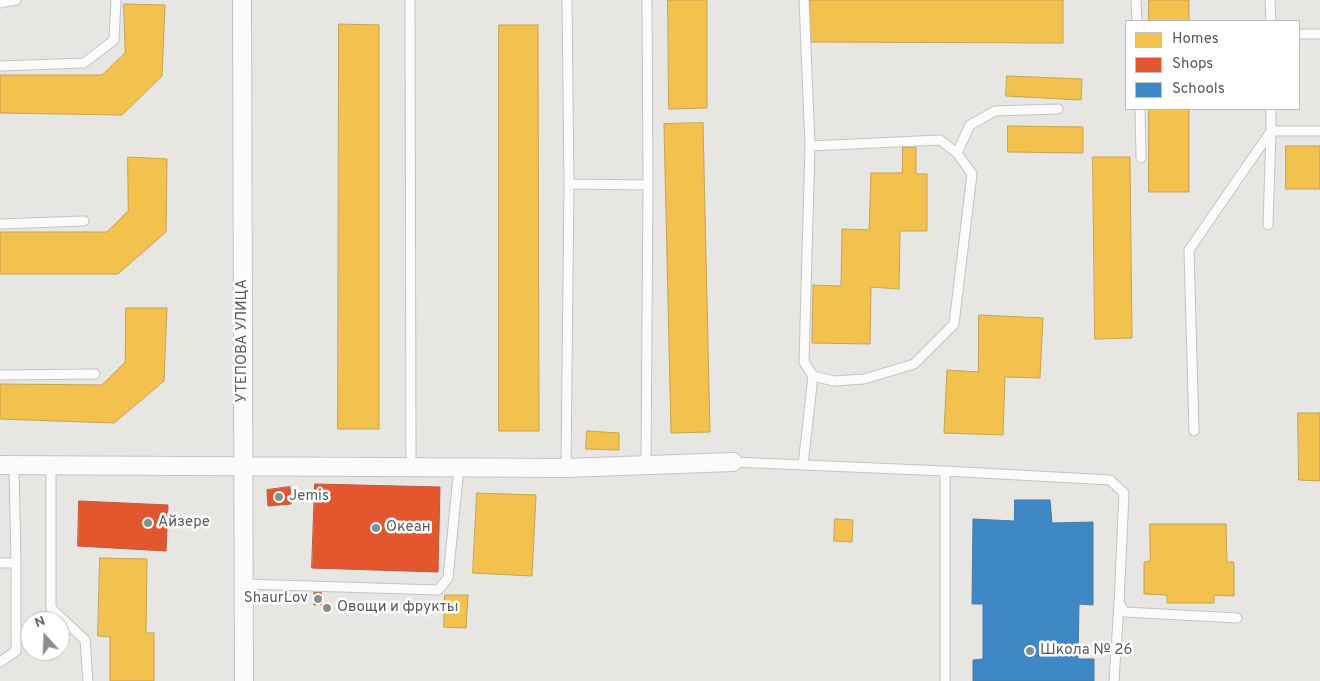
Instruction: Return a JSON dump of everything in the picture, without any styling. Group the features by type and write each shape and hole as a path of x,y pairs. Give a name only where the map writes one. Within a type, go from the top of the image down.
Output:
{"street":[{"name":"УТЕПОВА УЛИЦА","path":"242,0 244,681"},
{"path":"7,465 566,468 733,462"}],"lane":[{"path":"1,2 16,0"},
{"path":"0,66 84,64 114,40 116,0"},
{"path":"410,0 411,467"},
{"path":"566,468 567,0"},
{"path":"646,464 647,0"},
{"path":"804,0 810,146 804,362 814,376 834,381 864,379 914,364 954,324 972,174 958,153 940,140 810,146"},
{"path":"1136,0 1137,20"},
{"path":"1270,0 1271,20"},
{"path":"1300,34 1320,34"},
{"path":"958,153 970,126 995,111 1058,109"},
{"path":"1140,110 1141,158"},
{"path":"1268,225 1271,110"},
{"path":"1271,130 1320,130"},
{"path":"1194,431 1189,250 1271,130"},
{"path":"568,184 648,185"},
{"path":"0,224 84,221"},
{"path":"0,375 95,374"},
{"path":"803,465 814,376"},
{"path":"733,462 1110,480 1124,493 1114,681"},
{"path":"0,662 16,651 16,563 7,465"},
{"path":"51,465 51,608 85,640 88,681"},
{"path":"244,584 438,590 448,578 459,467"},
{"path":"945,471 945,681"},
{"path":"0,563 16,563"},
{"path":"1119,603 1125,612 1237,618"}],"building: Homes":[{"path":"668,0 707,0 707,108 669,109"},
{"path":"810,0 1063,0 1063,43 810,42"},
{"path":"1149,0 1189,0 1189,20 1149,20"},
{"path":"124,4 165,5 162,76 122,115 0,113 0,75 102,75 125,53"},
{"path":"339,24 379,25 379,429 338,429"},
{"path":"499,25 538,25 539,431 499,431"},
{"path":"1007,76 1082,79 1081,100 1006,96"},
{"path":"1149,110 1189,110 1189,192 1149,192"},
{"path":"703,123 710,432 671,433 664,124"},
{"path":"1008,126 1083,127 1083,153 1008,152"},
{"path":"1286,146 1320,146 1320,189 1286,189"},
{"path":"903,147 916,147 916,174 927,174 927,231 900,231 899,289 871,287 870,344 812,343 813,285 841,286 842,229 869,230 871,173 902,173"},
{"path":"128,157 167,159 166,232 118,274 0,274 0,232 107,232 128,211"},
{"path":"1093,157 1130,157 1132,338 1095,339"},
{"path":"126,308 167,308 164,381 114,423 0,419 0,384 102,385 125,362"},
{"path":"979,315 1043,318 1040,378 1005,377 1003,435 944,433 947,370 978,372"},
{"path":"1298,413 1320,413 1320,481 1299,480"},
{"path":"587,431 619,433 619,450 586,449"},
{"path":"477,493 536,495 532,576 473,573"},
{"path":"835,519 853,520 852,542 834,541"},
{"path":"1150,524 1226,524 1227,562 1234,562 1234,596 1214,595 1214,603 1167,603 1167,595 1144,594 1144,562 1150,561"},
{"path":"100,558 147,559 146,633 154,633 154,681 110,681 110,637 98,636"},
{"path":"445,595 468,595 466,628 444,627"}],"building: Shops":[{"name":"Океан","path":"315,484 440,487 438,572 312,568"},
{"name":"Jemis","path":"290,487 291,504 268,506 267,490"},
{"path":"79,501 168,505 166,551 78,546"},
{"name":"ShaurLov","path":"321,592 322,604 314,605 314,593"},
{"name":"Овощи и фрукты","path":"329,604 330,611 325,612 324,605"}],"building: Schools":[{"path":"1015,500 1050,500 1052,523 1093,522 1093,605 1079,604 1078,659 1094,659 1094,681 973,681 973,660 983,659 983,604 972,604 973,519 1014,521"}],"place":[{"name":"Jemis","path":"279,497"},
{"name":"Айзере","path":"148,523"},
{"name":"Океан","path":"376,528"},
{"name":"ShaurLov","path":"318,599"},
{"name":"Овощи и фрукты","path":"327,608"},
{"name":"Школа № 26","path":"1030,651"}]}
